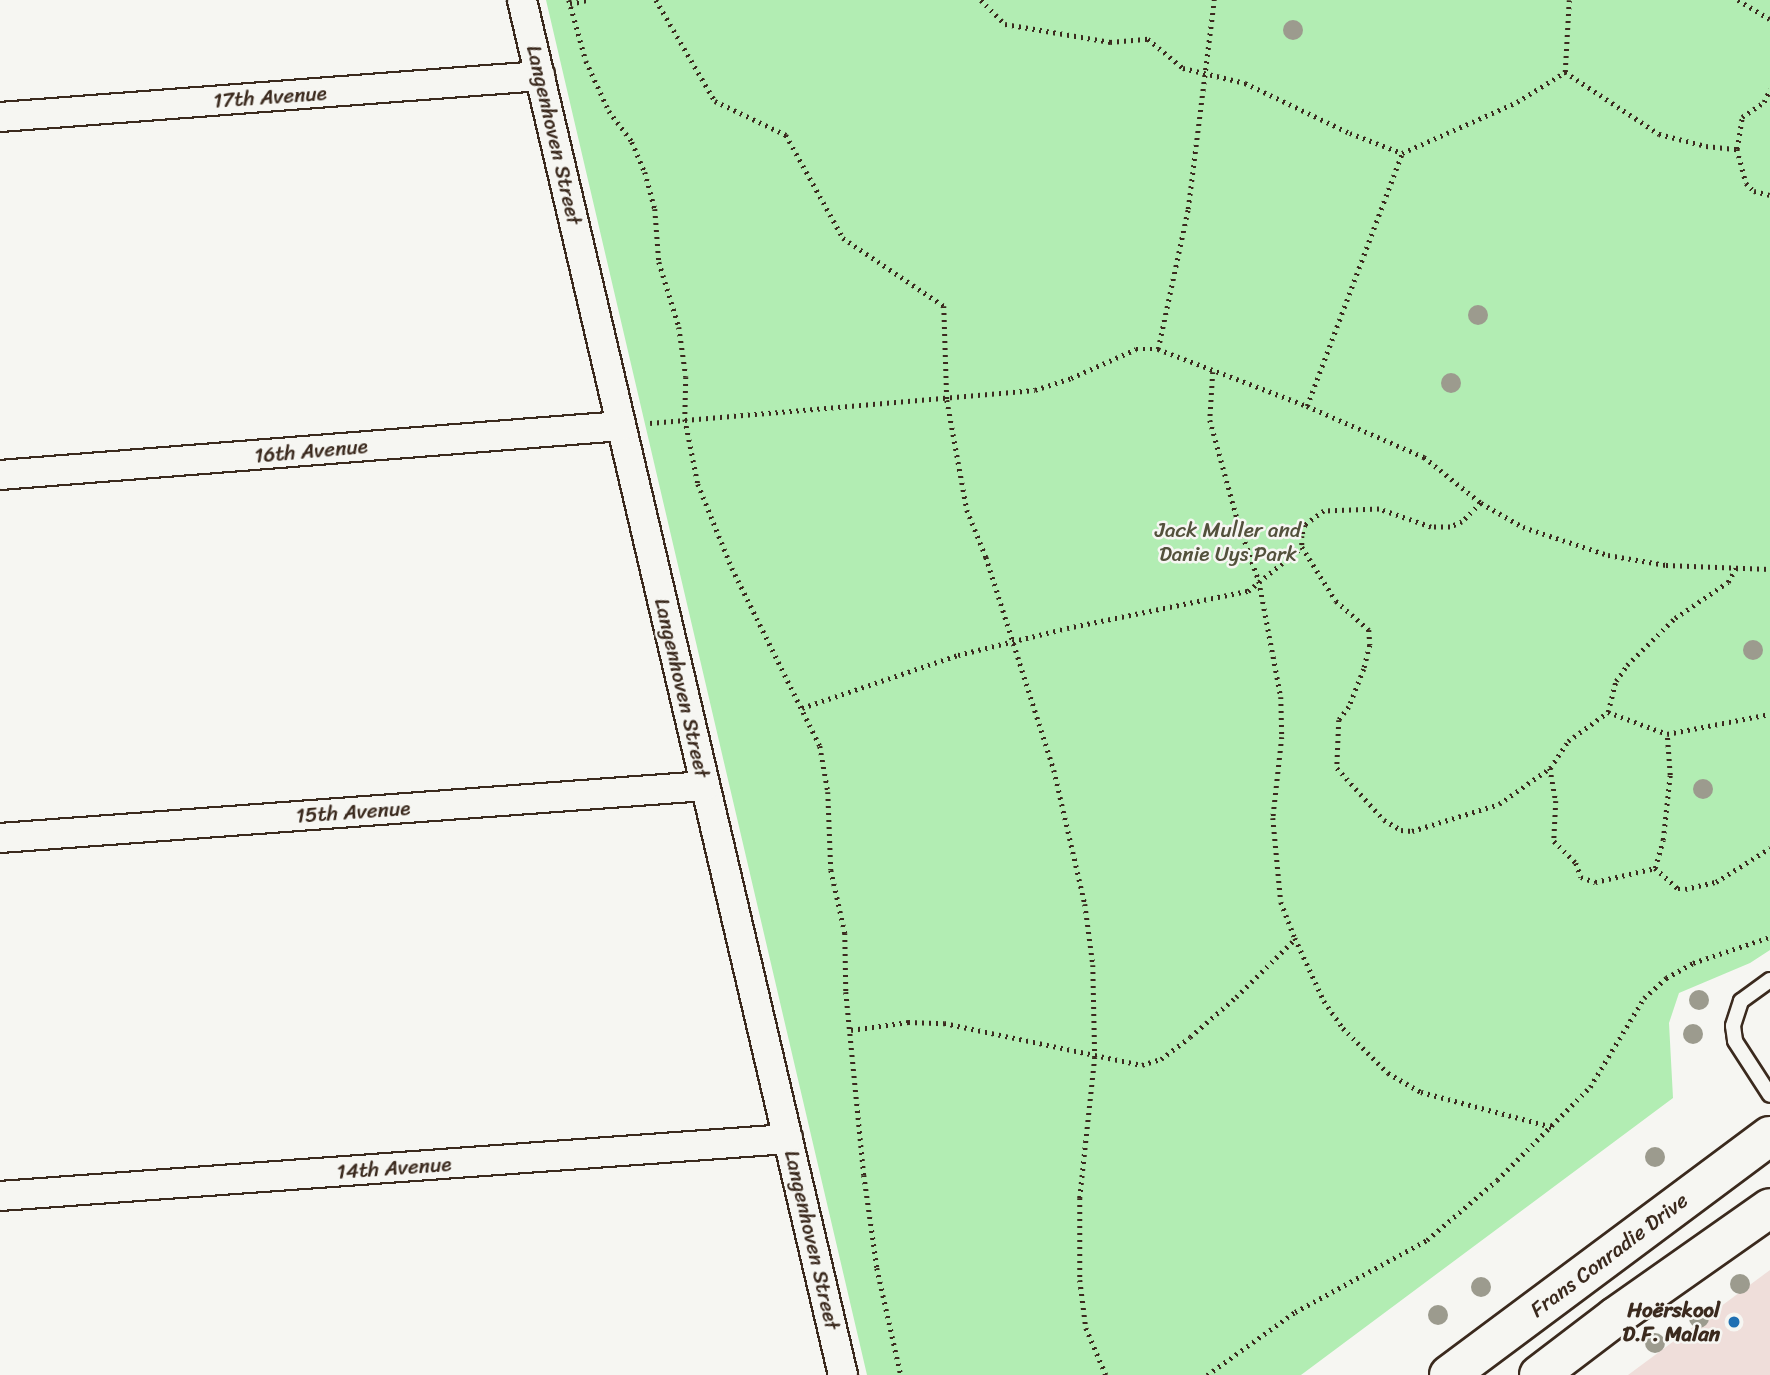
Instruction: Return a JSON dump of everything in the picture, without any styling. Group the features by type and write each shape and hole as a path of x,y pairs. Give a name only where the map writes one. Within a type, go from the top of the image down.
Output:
{"main road":[{"name":"Frans Conradie Drive","path":"1449,1375 1770,1136"},
{"path":"1539,1375 1615,1317 1770,1208"}],"street":[{"name":"Langenhoven Street","path":"523,0 540,76 633,425 705,786 843,1375"},
{"name":"17th Avenue","path":"0,117 540,76"},
{"name":"16th Avenue","path":"0,475 633,425"},
{"name":"15th Avenue","path":"0,838 705,786"},
{"name":"14th Avenue","path":"0,1196 788,1139"}],"lane":[{"path":"1770,980 1741,1001 1733,1026 1735,1041 1770,1094"}],"path":[{"path":"587,0 569,2 586,61 609,111 632,142 645,172 655,209 659,262 679,327 686,377 685,419 698,484 732,568 820,746 828,792 831,870 845,933 864,1175 877,1268 901,1375"},
{"path":"656,0 715,100 786,135 843,237 944,306 947,400 967,510 986,557 1054,770 1078,863 1093,965 1095,1057 1080,1198 1080,1280 1086,1328 1106,1375"},
{"path":"981,0 1005,24 1110,42 1148,39 1183,68 1245,83 1350,133 1402,153 1517,102 1565,72"},
{"path":"1158,349 1188,209 1214,0"},
{"path":"1565,72 1569,0"},
{"path":"1738,0 1770,19"},
{"path":"1565,72 1659,134 1706,146 1737,149"},
{"path":"1770,89 1764,102 1742,117 1737,149 1746,183 1754,191 1770,195"},
{"path":"1307,406 1402,153"},
{"path":"633,425 947,400 1035,390 1136,349 1158,349 1307,406 1424,457 1481,503 1523,527 1608,555 1666,565 1770,569"},
{"path":"1213,372 1210,420 1238,522 1259,581 1281,697 1282,737 1273,818 1282,902 1295,938 1324,1001 1343,1028 1388,1073 1421,1092 1553,1127"},
{"path":"1481,503 1462,522 1450,527 1431,527 1380,509 1324,511 1305,525 1302,547 1336,601 1368,630 1370,645 1364,669 1349,706 1339,720 1337,768 1384,820 1401,830 1412,831 1499,803 1550,768 1568,741 1608,712 1616,681 1627,665 1675,618 1728,582 1736,568"},
{"path":"803,708 958,655 1011,641 1248,591 1302,547"},
{"path":"1608,712 1667,734 1770,714"},
{"path":"1655,868 1663,840 1670,775 1667,734"},
{"path":"1550,768 1556,801 1554,841 1576,863 1581,877 1595,881 1655,868"},
{"path":"1655,868 1678,889 1685,889 1716,882 1770,848"},
{"path":"1207,1375 1295,1311 1427,1240 1553,1127 1590,1087 1644,998 1666,978 1693,963 1770,937"},
{"path":"851,1030 908,1022 944,1023 1142,1065 1161,1059 1236,998 1295,938"}],"shaded area":[{"name":"Hoërskool D.F. Malan","path":"1770,1270 1770,1375 1628,1375"}],"green space":[{"name":"Jack Muller and Danie Uys Park","path":"546,0 1770,0 1770,950 1750,963 1679,993 1669,1023 1673,1098 1301,1375 867,1375"}],"place":[{"name":"Hoërskool D.F. Malan","path":"1734,1322"}]}
